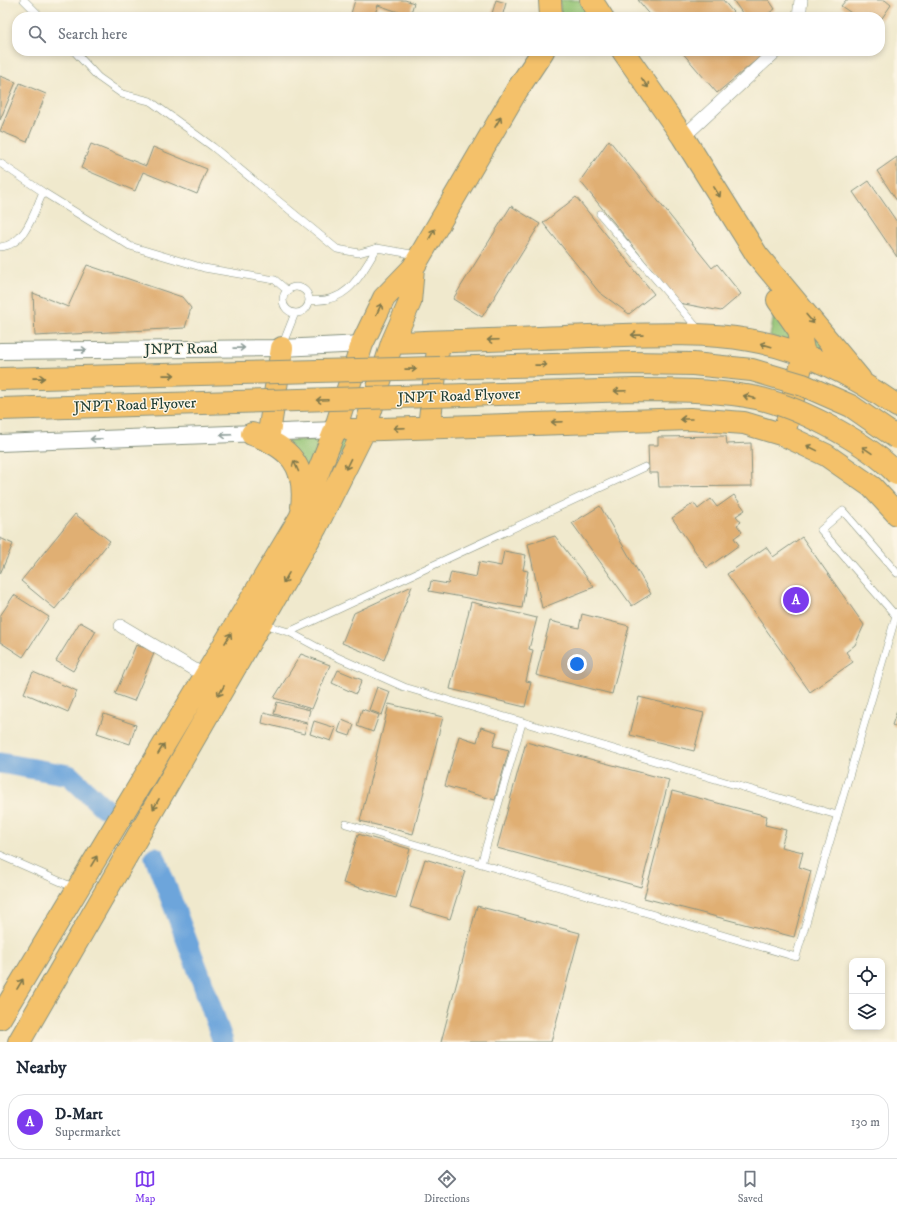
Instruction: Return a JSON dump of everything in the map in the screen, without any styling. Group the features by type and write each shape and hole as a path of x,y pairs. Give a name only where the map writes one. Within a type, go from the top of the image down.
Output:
{"highway":[{"path":"550,0 551,12"},
{"path":"591,0 599,12"},
{"path":"0,1018 300,518 335,430 362,344 384,298 416,262 539,56"},
{"path":"625,56 683,137 757,255 863,383"},
{"path":"757,255 760,278 780,302 799,330 804,356 784,435"},
{"path":"19,1042 316,527 365,429 392,343 410,302 416,262"},
{"path":"392,343 631,335 705,336 749,340 804,356 863,383 896,404"},
{"path":"429,427 439,342"},
{"path":"282,348 261,433 279,445 296,463 302,483 300,518"},
{"name":"JNPT Road Flyover","path":"0,379 632,363 693,364 752,370 803,385 851,406 897,438"},
{"name":"JNPT Road Flyover","path":"0,409 692,390 747,396 794,410 838,431 888,465 897,474"},
{"path":"335,430 690,419 744,423 784,435 826,455 866,483 897,514"}],"street":[{"path":"799,12 800,0"},
{"path":"683,137 771,56"},
{"name":"JNPT Road","path":"0,351 282,348 362,344"},
{"path":"0,443 335,430"},
{"path":"121,626 205,676"}],"lane":[{"path":"24,0 36,12"},
{"path":"79,56 98,77 122,94 150,101 213,147 337,249 359,253 377,248 416,262"},
{"path":"0,163 43,192 130,246 204,268 275,280 288,291"},
{"path":"0,247 12,244 20,238 43,192"},
{"path":"600,214 705,336"},
{"path":"309,300 319,302 344,294 358,279 377,248"},
{"path":"282,348 295,313 306,308 309,300 306,292 300,288 288,291 284,298 285,306 295,313"},
{"path":"289,632 645,467"},
{"path":"346,824 796,956 896,614 821,530 842,511 897,574"},
{"path":"260,623 289,632 328,653 404,687 837,815"},
{"path":"481,864 522,723"},
{"path":"0,855 77,889"}],"green space":[{"path":"560,0 579,0 587,12 560,12"},
{"path":"775,284 834,359 770,336 775,309"},
{"path":"354,438 310,495 287,440"}],"building":[{"path":"355,0 405,0 414,3 411,12 398,12 378,5 376,12 351,12"},
{"path":"496,0 506,3 503,12 492,12"},
{"path":"638,0 723,0 733,12 648,12"},
{"path":"733,0 769,0 775,9 770,12 741,12"},
{"path":"846,0 885,0 891,5 885,14 885,12 850,12 841,6"},
{"path":"685,56 761,56 717,93"},
{"path":"0,76 16,82 0,120"},
{"path":"20,83 46,94 27,142 0,131"},
{"path":"609,140 712,268 717,264 741,294 721,311 679,303 580,181"},
{"path":"91,144 146,166 153,147 207,169 197,194 143,172 135,191 81,168"},
{"path":"897,157 897,201 877,171"},
{"path":"869,181 897,222 897,257 853,192"},
{"path":"576,197 654,294 629,314 599,292 543,223"},
{"path":"511,206 540,224 482,317 453,299"},
{"path":"87,265 182,297 191,308 185,328 35,336 33,293 68,307"},
{"path":"726,436 727,444 751,443 752,486 659,487 658,473 649,473 648,445 658,445 658,437"},
{"path":"734,495 745,510 736,516 741,522 737,525 742,532 734,538 739,545 707,568 672,518 694,503 698,509 711,499 717,507"},
{"path":"600,506 651,594 632,606 572,523"},
{"path":"75,514 110,541 55,609 21,581"},
{"path":"555,536 594,587 542,608 528,544"},
{"path":"802,537 864,625 855,645 846,652 853,662 810,692 727,574 766,547 773,557"},
{"path":"0,538 13,544 0,574"},
{"path":"504,551 526,555 523,570 528,571 522,608 429,591 431,581 448,584 451,572 476,577 479,562 501,566"},
{"path":"412,586 384,660 342,643 354,613"},
{"path":"14,595 49,617 23,657 0,642 0,616"},
{"path":"471,602 537,618 529,649 533,650 526,681 531,682 525,707 450,689"},
{"path":"582,614 629,626 612,694 536,675 550,621 579,628"},
{"path":"80,622 96,631 73,671 56,661"},
{"path":"136,645 155,651 134,701 115,694"},
{"path":"301,654 330,665 312,709 274,698"},
{"path":"338,670 362,680 356,694 332,683"},
{"path":"33,672 77,691 68,712 24,693"},
{"path":"377,687 390,692 382,715 369,710"},
{"path":"639,697 704,713 694,751 630,735"},
{"path":"277,702 310,710 307,722 274,714"},
{"path":"389,704 443,717 413,834 360,821"},
{"path":"362,709 379,715 373,732 357,726"},
{"path":"897,711 897,727 892,725"},
{"path":"264,713 307,724 304,734 262,723"},
{"path":"104,714 136,725 130,744 97,733"},
{"path":"342,720 354,725 350,736 338,732"},
{"path":"314,721 336,728 331,741 310,734"},
{"path":"481,727 497,732 493,746 509,750 495,800 445,786 459,736 477,742"},
{"path":"526,742 669,780 641,887 497,848"},
{"path":"672,791 767,816 765,825 786,830 781,847 803,852 799,867 811,871 794,937 644,898"},
{"path":"358,834 410,849 396,898 343,883"},
{"path":"425,859 465,871 450,919 410,907"},
{"path":"477,906 580,933 551,1042 441,1042"}],"waterway":[{"path":"0,763 69,775 103,807"},
{"path":"155,857 201,978 223,1042"}],"place":[{"name":"D-Mart","path":"796,600"}]}
